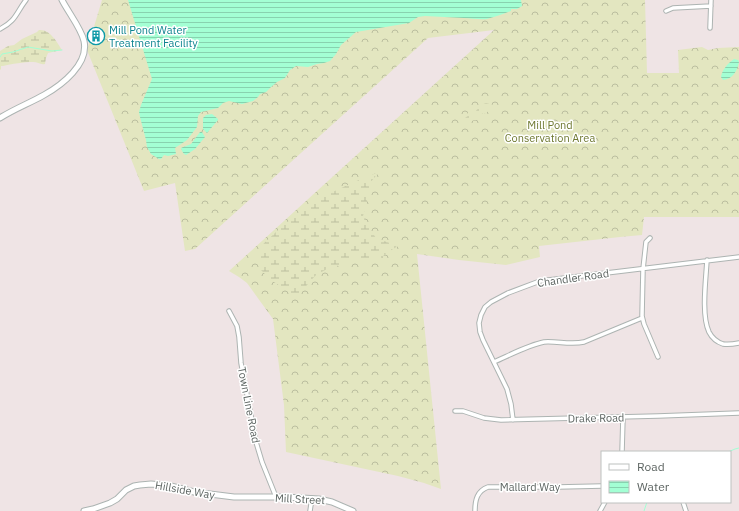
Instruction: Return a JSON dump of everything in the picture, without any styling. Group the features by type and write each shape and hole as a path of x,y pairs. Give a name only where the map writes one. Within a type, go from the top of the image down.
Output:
{"street":[{"path":"0,29 13,20 26,0"},
{"path":"0,118 13,110 45,95 59,85 78,66 84,50 84,42 82,35 62,0"},
{"path":"710,28 711,0"},
{"path":"666,11 673,8 711,6"},
{"path":"650,238 646,242 641,309 642,318 658,357"},
{"name":"Chandler Road","path":"513,420 507,390 482,337 479,326 483,310 489,303 508,293 540,281 739,257"},
{"path":"707,260 705,305 709,332 714,339 721,343 739,343"},
{"name":"Town Line Road","path":"229,311 237,326 241,363 256,442 276,497"},
{"path":"494,362 538,343 584,342 642,318"},
{"name":"Drake Road","path":"454,411 463,411 489,419 513,420 739,413"},
{"path":"622,451 623,417"},
{"name":"Hillside Way","path":"84,511 110,503 134,486 147,484 166,485 192,492 212,495 234,497 268,497"},
{"name":"Mallard Way","path":"475,511 475,502 478,495 481,491 488,487 601,486"},
{"name":"Mill Street","path":"268,497 328,500 353,511"},
{"path":"310,511 312,498"}],"green space":[{"name":"Mill Pond Conservation Area","path":"102,0 645,0 647,73 679,73 678,50 702,47 708,50 739,47 739,217 644,217 642,235 539,246 540,257 506,265 417,254 441,489 398,476 286,452 284,405 273,319 247,283 229,271 494,30 428,38 195,249 185,251 175,183 144,191 87,50"},
{"path":"39,30 43,30 50,34 62,50 48,53 45,64 36,62 18,63 1,66 0,70 0,51 8,46 14,45"},
{"path":"486,103 494,106 486,113 481,114 476,120 461,121 469,115 467,113 475,112 481,105"},
{"path":"379,172 370,183 363,216 366,224 376,238 398,246 385,254 381,259 365,261 350,259 340,265 325,270 315,276 300,293 291,293 271,280 260,269 259,248 311,202"}],"water":[{"path":"128,0 521,0 522,6 487,19 425,16 418,17 409,23 356,32 341,45 330,61 308,67 296,66 290,70 285,78 277,82 266,92 260,94 253,101 242,104 229,101 223,103 218,108 201,112 198,116 197,127 187,140 175,148 176,154 168,156 164,155 161,159 159,159 151,154 147,147 139,112 152,79"},
{"path":"734,59 738,60 739,62 736,71 732,76 723,80 721,77 723,72"},
{"path":"212,114 218,120 207,133 203,129 203,118 206,115"},
{"path":"200,132 202,132 205,137 195,149 186,155 184,154 181,148 191,144"}],"waterway":[{"path":"0,57 2,54 28,47 52,51 62,50"},
{"path":"730,451 739,448"},
{"path":"644,511 647,503"}],"place":[{"name":"Mill Pond Water Treatment Facility","path":"96,36"}]}
